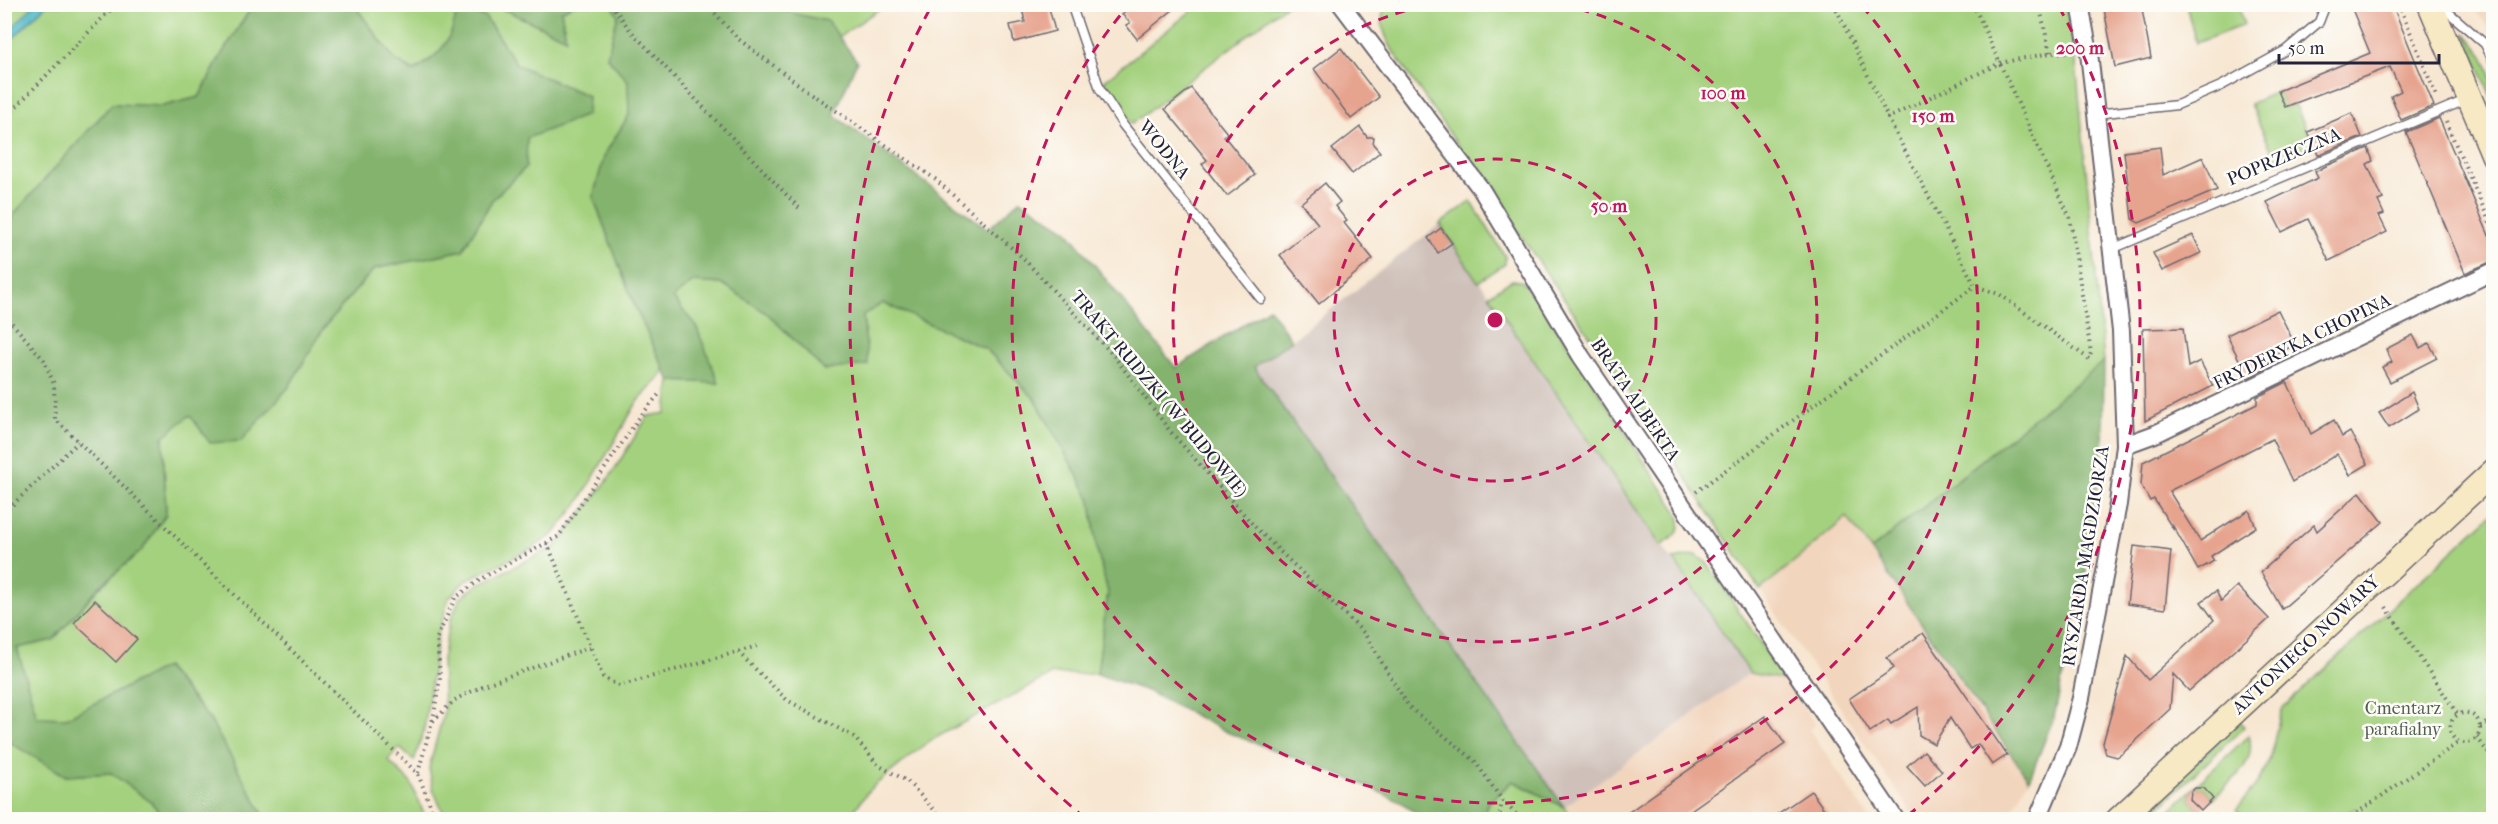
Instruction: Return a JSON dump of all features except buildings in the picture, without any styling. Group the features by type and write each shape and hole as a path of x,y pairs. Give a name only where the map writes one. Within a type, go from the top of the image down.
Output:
{"street":[{"name":"BRATA ALBERTA","path":"1341,4 1481,189 1581,356 1896,819"},
{"name":"RYSZARDA MAGDZIORZA","path":"2037,819 2068,747 2081,698 2118,504 2125,445 2121,331 2089,53 2080,4"},
{"path":"2430,4 2493,156"},
{"name":"FRYDERYKA CHOPINA","path":"2125,445 2155,434 2493,271"},
{"name":"ANTONIEGO NOWARY","path":"2118,819 2493,471"}],"lane":[{"name":"WODNA","path":"1071,4 1100,89 1123,125 1261,300"},
{"path":"2096,114 2177,105 2221,86 2286,50 2319,22 2326,4"},
{"path":"2439,4 2485,44 2493,63"},
{"name":"POPRZECZNA","path":"2112,249 2469,98"}],"path":[{"path":"4,119 116,4"},
{"path":"611,4 630,30 799,208"},
{"name":"TRAKT RUDZKI (W BUDOWIE)","path":"707,4 737,38 810,93 935,179 1023,258 1113,356 1170,431 1256,528 1364,633 1409,707 1474,760 1502,800 1521,819"},
{"path":"1834,4 1888,117 1975,286 1999,294 2089,359 2091,353 2070,218 1973,4"},
{"path":"2039,4 2050,53"},
{"path":"1888,117 2000,63 2050,53 2089,53"},
{"path":"1681,502 1975,286"},
{"path":"4,314 44,360 54,384 55,419 418,774 436,819"},
{"path":"418,774 420,759 432,721 440,678 437,638 455,598 484,577 559,536 639,418 660,393"},
{"path":"4,513 78,442"},
{"path":"547,543 603,677 619,686 761,645"},
{"path":"2386,607 2458,715"},
{"path":"432,721 456,699 489,683 591,647"},
{"path":"738,652 787,700 854,737 878,765 907,781 944,819"},
{"path":"2459,742 2450,731 2451,722 2458,715 2472,715 2480,727"},
{"path":"2347,819 2459,742 2469,742 2477,737 2480,727 2493,718"},
{"path":"2477,737 2493,761"},
{"path":"1499,819 1502,800"}],"shaded area":[{"path":"2470,5 2493,5 2493,34 2488,27"},
{"path":"1440,224 1750,673 1564,807 1254,367"},
{"path":"1846,516 2029,780 2007,819 1916,819 1760,590"},
{"path":"1750,673 1785,680 1816,725 1809,729 1870,819 1572,820 1564,807"}],"green space":[{"path":"1387,4 2065,5 2075,52 2104,361 1871,550 1847,517 1760,590 1631,395 1394,53 1382,23"},
{"path":"7,5 35,5 5,35 5,7"},
{"path":"46,5 253,5 223,52 199,97 163,106 112,104 5,224 5,46"},
{"path":"253,5 354,5 395,60 414,71 444,46 452,30 457,9 485,17 517,65 588,96 587,115 527,138 526,167 492,200 463,250 374,269 325,326 288,388 241,441 210,443 190,415 163,437 166,514 142,550 98,588 53,640 17,648 37,717 66,718 165,667 210,720 266,819 165,819 151,802 111,773 66,776 9,742 5,735 5,224 112,104 163,106 199,97 223,52"},
{"path":"354,5 494,5 566,38 561,11 572,5 612,5 618,14 607,57 628,81 629,115 605,154 593,197 635,307 665,371 636,404 579,502 553,535 533,548 466,580 449,598 438,633 424,730 414,761 400,748 388,760 411,783 426,819 266,819 210,720 166,667 66,718 36,717 17,648 53,640 99,588 142,550 166,514 163,437 190,414 288,388 325,326 374,269 463,250 492,200 526,167 526,138 588,96 517,65 485,17 454,29 439,54 414,71 395,60"},
{"path":"494,5 572,5 561,11 566,38"},
{"path":"612,5 756,5 827,21 857,61 834,115 988,229 1020,200 1067,230 1176,368 1269,308 1292,340 1254,367 1564,807 1513,781 1487,804 1483,819 1424,819 1401,802 1358,782 1229,733 1147,691 1097,674 1108,592 1097,550 1091,500 1035,399 986,349 883,303 863,315 868,365 824,370 769,315 723,284 693,282 673,298 696,326 719,383 670,381 635,307 593,197 605,154 629,115 628,81 607,57 618,15"},
{"path":"885,5 839,37 827,21 756,6"},
{"path":"1194,5 1286,5 1132,124 1104,81 1196,7"},
{"path":"2186,5 2239,5 2244,25 2196,43"},
{"path":"2465,33 2478,48 2487,64 2492,81 2493,101"},
{"path":"2278,91 2285,107 2295,104 2314,146 2277,162 2250,104"},
{"path":"1471,201 1505,256 1505,264 1478,282 1440,224"},
{"path":"1512,280 1521,281 1536,296 1678,513 1679,529 1661,546 1489,295"},
{"path":"693,282 723,284 769,315 824,370 863,315 883,303 986,349 1035,399 1091,500 1097,550 1108,592 1097,674 1052,674 928,742 869,790 848,819 446,819 433,789 429,768 444,711 442,659 450,621 460,598 477,585 556,546 607,481 648,416 666,413 670,381 718,383 696,326 672,298"},
{"path":"2104,361 2103,445 2088,561 2054,717 2029,780 1871,550"},
{"name":"Cmentarz parafialny","path":"2493,513 2493,819 2356,819 2361,816 2356,808 2338,819 2246,819 2236,810 2267,766 2284,707"},
{"path":"1696,555 1707,563 1785,680 1750,673 1673,559"},
{"path":"2240,721 2244,727 2147,819 2135,820"},
{"path":"4,735 9,742 66,776 111,773 151,802 165,819 5,819"},
{"path":"2249,735 2251,745 2246,763 2228,785 2213,799 2204,788 2195,788 2191,792 2190,800 2201,811 2192,819 2160,820"},
{"path":"1513,781 1564,807 1572,819 1483,820 1487,804"}],"water":[{"path":"35,4 46,5 5,46 5,35"}]}
